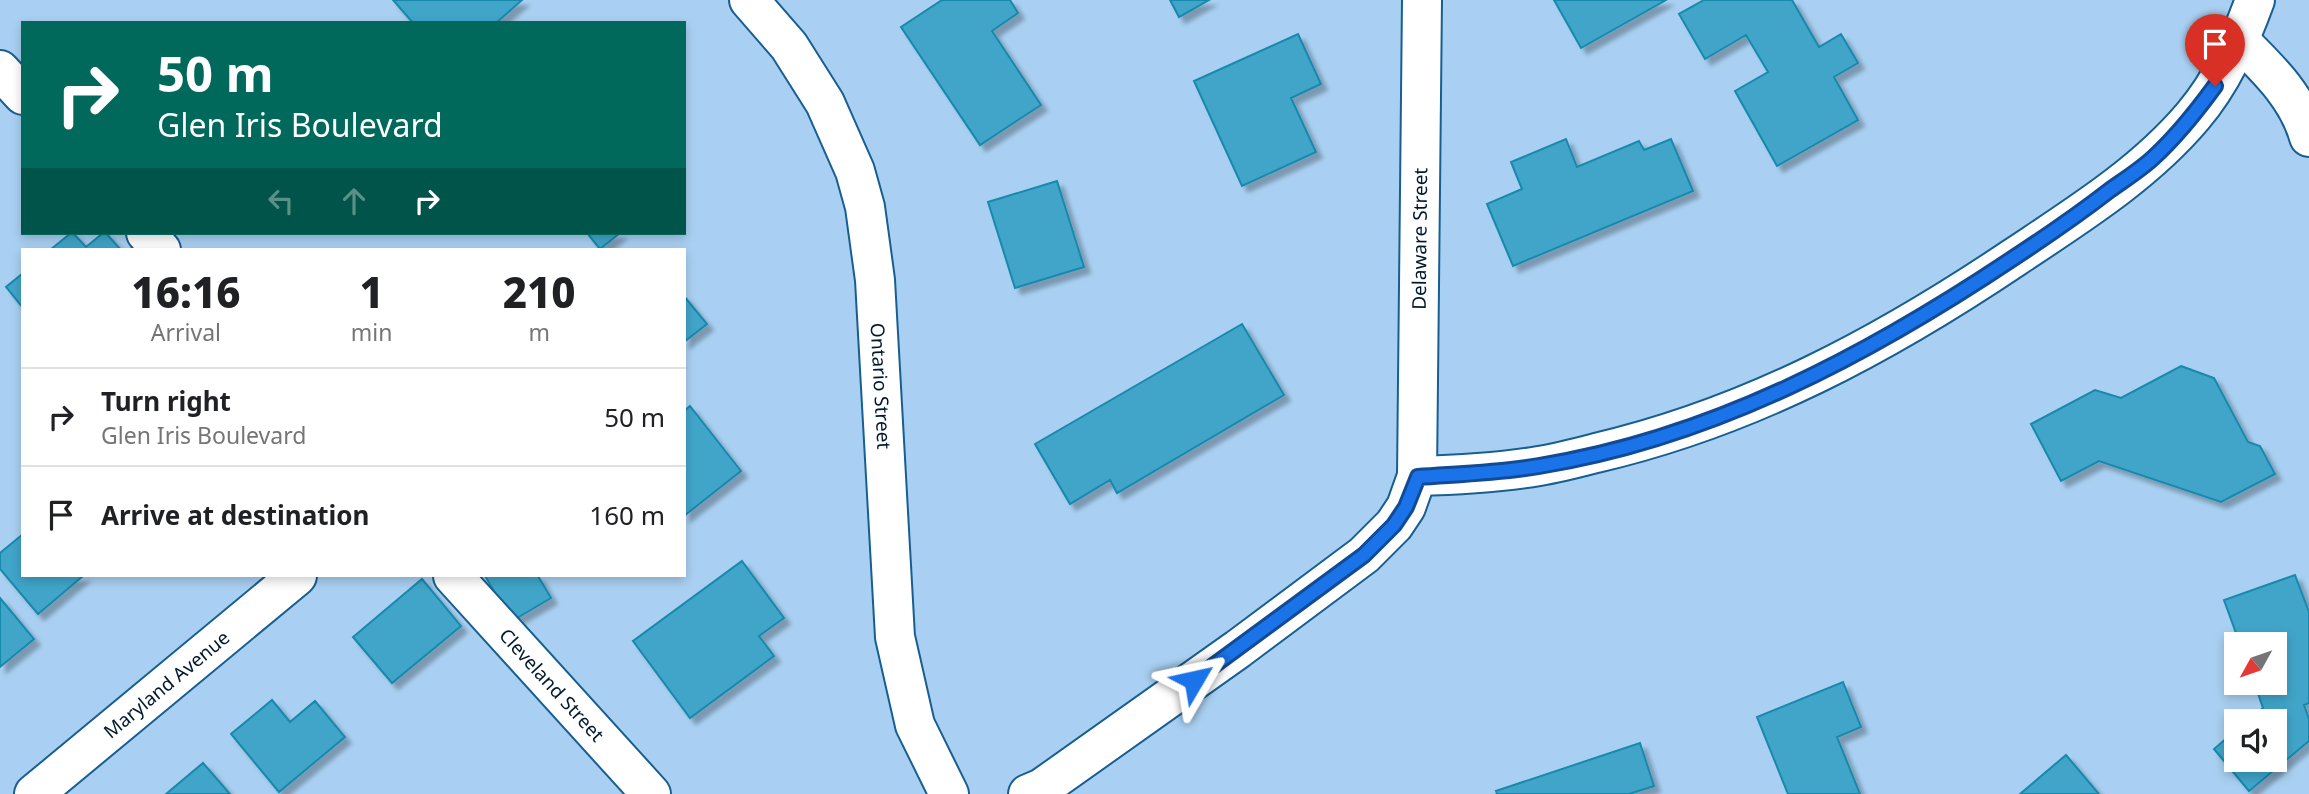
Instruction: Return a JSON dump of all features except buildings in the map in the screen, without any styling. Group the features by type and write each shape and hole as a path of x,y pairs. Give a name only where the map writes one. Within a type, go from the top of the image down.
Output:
{"street":[{"name":"Ontario Street","path":"749,0 789,47 825,103 855,171 865,207 875,280 895,637 915,725 949,794"},
{"name":"Delaware Street","path":"1418,477 1422,0"},
{"path":"1028,794 1042,788 1364,555 1394,525 1406,507 1418,477 1489,473 1542,466 1644,442 1776,394 1835,366 1949,302 2067,222 2152,159 2193,116 2215,86 2240,41 2255,0"},
{"path":"2240,41 2279,80 2305,121 2309,137"},
{"path":"0,70 21,93"},
{"name":"Maryland Avenue","path":"34,794 296,577"},
{"name":"Cleveland Street","path":"454,577 651,794"}],"route":[{"path":"1194,680 1364,555 1394,525 1406,507 1418,477 1489,473 1542,466 1644,442 1716,418 1835,366 1949,302 2067,222 2152,159 2193,116 2215,86"}]}
